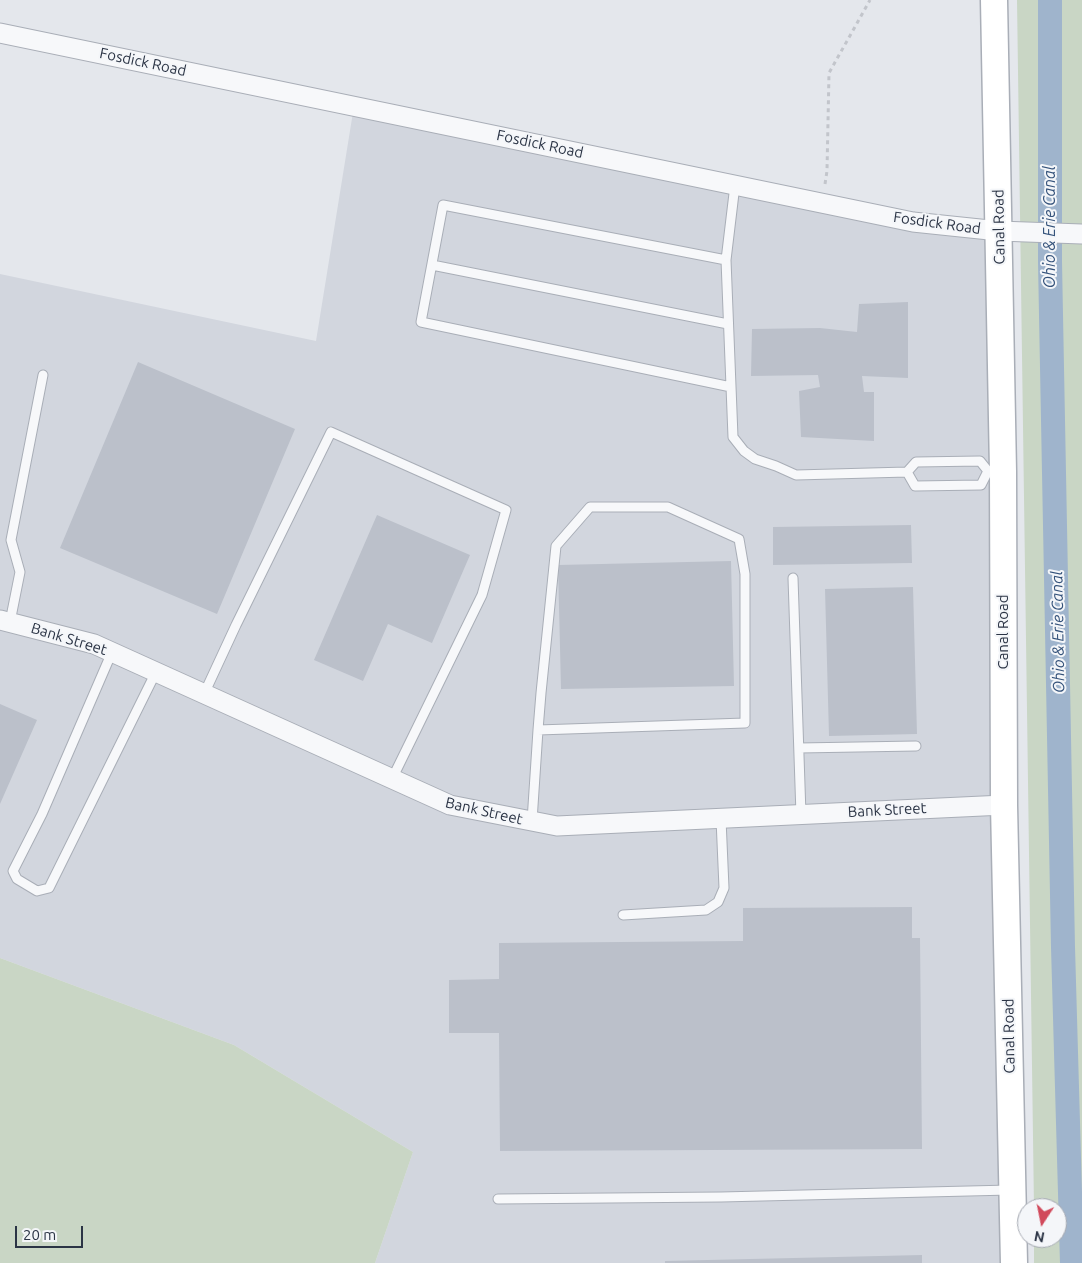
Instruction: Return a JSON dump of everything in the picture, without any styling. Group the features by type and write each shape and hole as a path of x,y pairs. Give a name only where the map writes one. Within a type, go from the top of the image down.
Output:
{"main road":[{"name":"Canal Road","path":"994,0 999,231 995,471 1014,1263"}],"street":[{"name":"Fosdick Road","path":"0,32 913,222 999,231 1082,234"},
{"name":"Bank Street","path":"5,621 94,644 450,806 557,826 1004,805"}],"lane":[{"path":"735,185 726,260 733,437 744,451 755,459 796,475 907,472 916,462 980,461 995,471 980,486 915,486 907,472"},
{"path":"726,260 443,205 421,322 731,387"},
{"path":"432,265 728,324"},
{"path":"5,621 20,572 11,540 43,375"},
{"path":"204,694 331,432 506,510 482,596 392,779"},
{"path":"532,821 538,730 556,546 590,507 668,506 739,540 745,574 745,723 538,730"},
{"path":"793,578 801,815"},
{"path":"112,652 42,814 14,871 17,879 37,891 49,888 156,672"},
{"path":"799,748 916,746"},
{"path":"623,915 706,910 718,902 724,888 721,818"},
{"path":"498,1199 721,1197 1012,1190"}],"path":[{"path":"822,203 828,171 830,73 870,0"}],"shaded area":[{"path":"354,106 999,231 1014,1263 375,1263 413,1152 234,1045 0,958 0,274 316,341"}],"green space":[{"path":"1017,0 1082,0 1082,1263 1034,1263 1034,1248 1067,1248 1067,1198 1034,1198"},
{"path":"0,958 234,1045 413,1152 375,1263 0,1263"}],"building":[{"path":"908,302 908,378 862,376 864,392 874,392 874,441 801,437 799,391 820,387 818,375 751,376 752,329 820,328 857,332 859,304"},
{"path":"138,362 295,429 217,614 60,548"},
{"path":"377,515 470,555 432,643 388,624 363,681 314,660"},
{"path":"911,525 912,563 773,565 773,527"},
{"path":"731,561 734,686 561,689 558,565"},
{"path":"913,587 917,734 829,736 825,589"},
{"path":"0,704 37,720 0,804"},
{"path":"912,907 912,938 920,938 922,1149 500,1151 499,1033 449,1033 449,980 499,979 499,943 743,941 743,908"},
{"path":"922,1255 922,1263 665,1263 665,1261"}],"waterway":[{"name":"Ohio & Erie Canal","path":"1050,0 1050,262 1063,947 1072,1263"}]}
